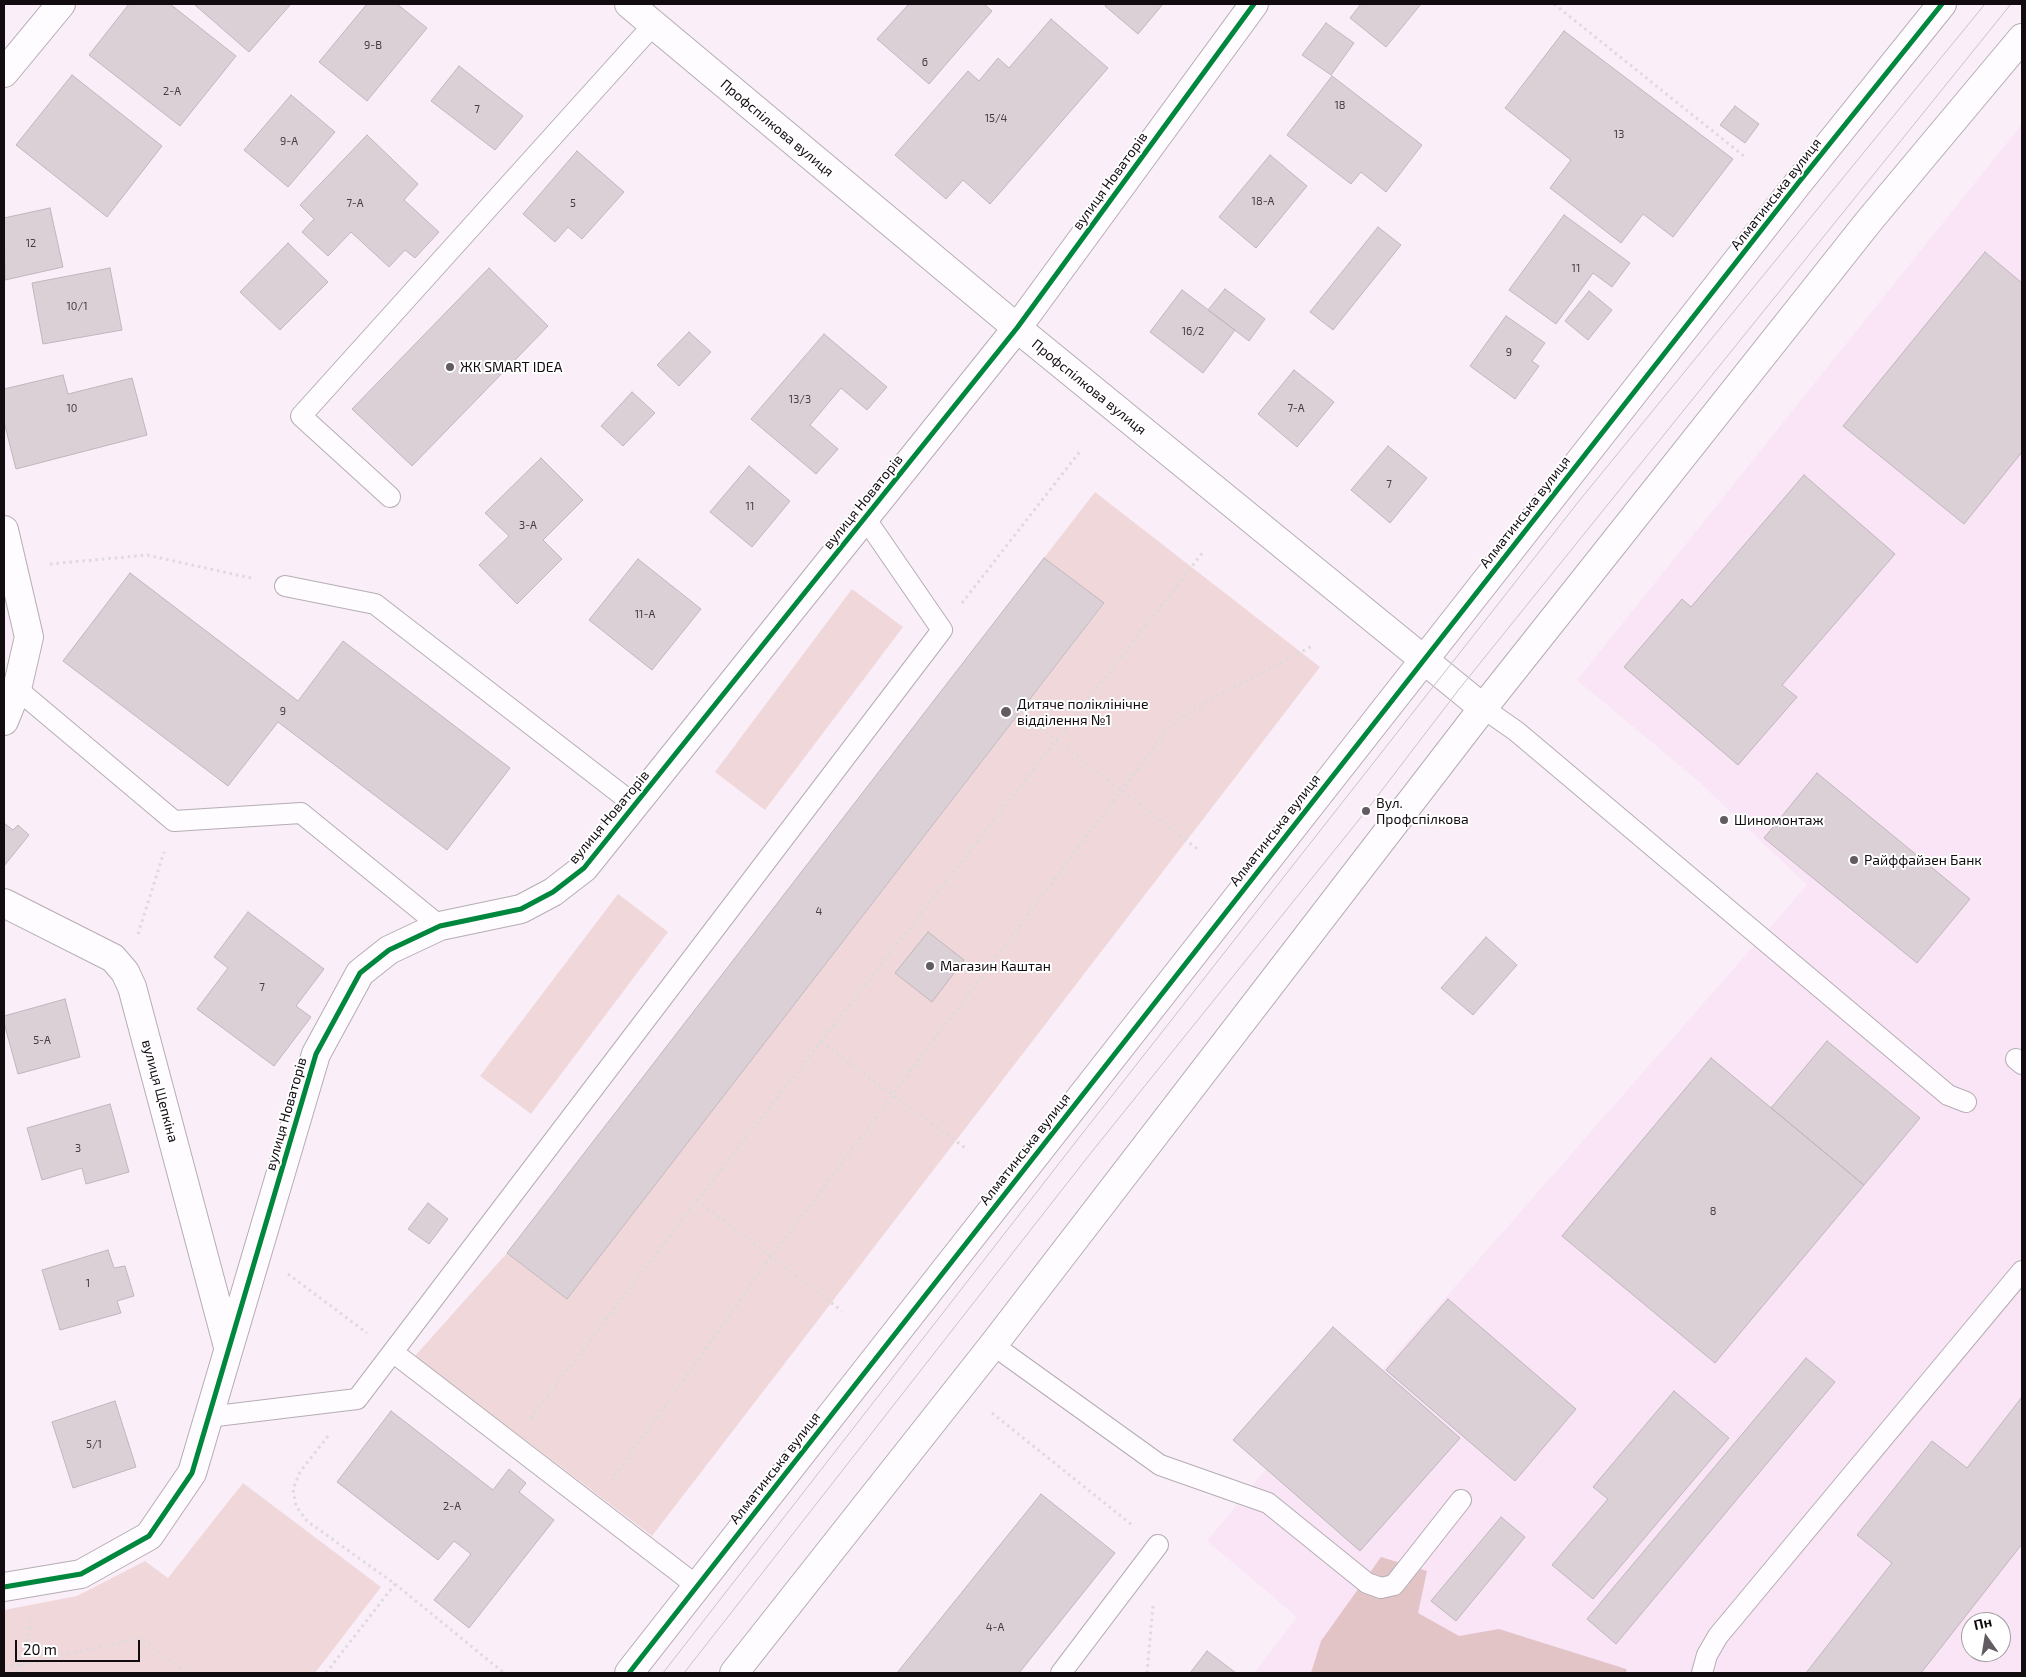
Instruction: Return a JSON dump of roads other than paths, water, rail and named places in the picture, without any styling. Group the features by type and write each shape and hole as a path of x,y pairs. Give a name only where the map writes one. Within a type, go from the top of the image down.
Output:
{"street":[{"path":"4,73 61,4"},
{"name":"Профспілкова вулиця","path":"629,4 1017,328 1484,708"},
{"name":"вулиця Новаторів","path":"4,1588 81,1574 148,1536 192,1473 316,1054 360,973 389,950 440,926 521,908 553,892 584,868 1017,328 1254,4"},
{"name":"Алматинська вулиця","path":"629,1673 1787,197 1942,4"},
{"path":"734,1673 992,1345 1484,708 1869,221 2022,38"},
{"path":"4,530 28,637 17,689 4,721"},
{"name":"вулиця Щепкіна","path":"4,904 113,958 125,972 132,987 228,1347"}],"lane":[{"path":"390,497 301,416 654,24"},
{"path":"208,1417 357,1399 394,1353 942,630 865,518"},
{"path":"285,586 375,604 635,805"},
{"path":"17,689 174,821 301,813 440,926"},
{"path":"1484,708 1516,732 1948,1095 1966,1102"},
{"path":"1702,1673 1707,1655 1718,1636 2022,1270"},
{"path":"992,1345 1160,1465 1268,1503 1367,1582 1381,1588 1394,1585 1461,1500"},
{"path":"394,1353 697,1586"},
{"path":"1062,1673 1158,1546"}],"tram line":[{"path":"663,1673 1078,1139 1579,501 1985,4"},
{"path":"684,1673 1090,1154 1366,811 1460,688 2011,4"}],"place":[{"name":"ЖК SMART IDEA","path":"450,367"},
{"name":"Дитяче поліклінічне відділення №1","path":"1006,712"},
{"name":"Вул. Профспілкова","path":"1366,811"},
{"name":"Шиномонтаж","path":"1724,820"},
{"name":"Райффайзен Банк","path":"1854,860"},
{"name":"Магазин Каштан","path":"930,966"}]}
